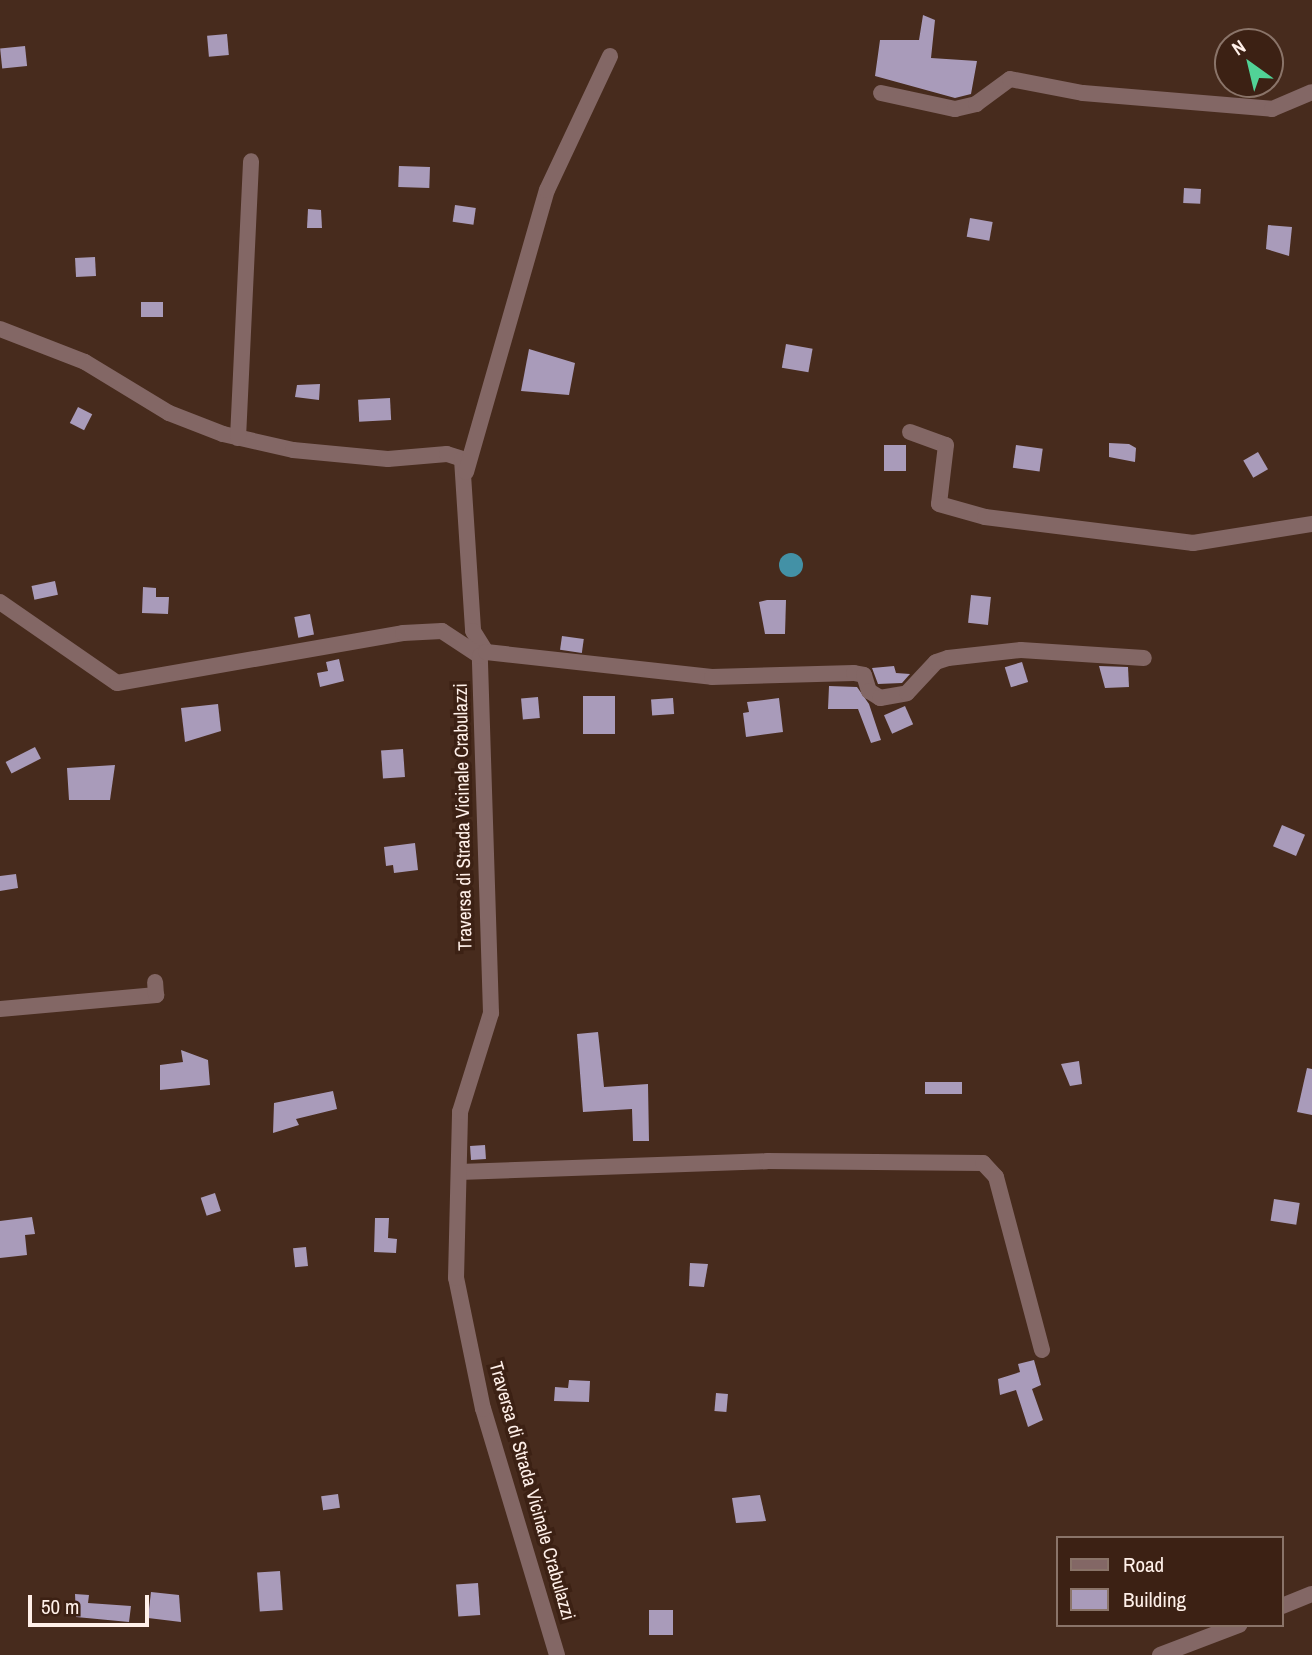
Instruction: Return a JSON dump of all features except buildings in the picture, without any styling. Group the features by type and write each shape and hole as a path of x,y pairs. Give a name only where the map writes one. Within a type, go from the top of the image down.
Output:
{"street":[{"path":"466,472 547,190 610,56"},
{"path":"881,93 955,109 976,104 1010,79 1083,93 1272,109 1312,92"},
{"path":"238,438 251,161"},
{"path":"0,329 85,362 169,413 238,438 293,450 388,459 447,454 462,459 466,472 472,631 483,654"},
{"path":"911,432 946,445 939,504 985,517 1193,543 1312,524"},
{"path":"0,602 117,683 403,633 442,631 483,654 712,677 854,673 864,675 869,691 880,698 907,693 936,662 948,658 1021,650 1144,658"},
{"name":"Traversa di Strada Vicinale Crabulazzi","path":"483,654 491,1013 460,1111 456,1278 483,1409 557,1655"},
{"path":"0,1009 156,995 155,982"},
{"path":"459,1172 753,1161 983,1163 996,1177 1042,1350"},
{"path":"1284,1605 1312,1594"},
{"path":"1160,1655 1233,1627"}],"water":[{"path":"791,553 799,557 803,565 799,573 791,577 783,573 779,565 783,557"}]}
